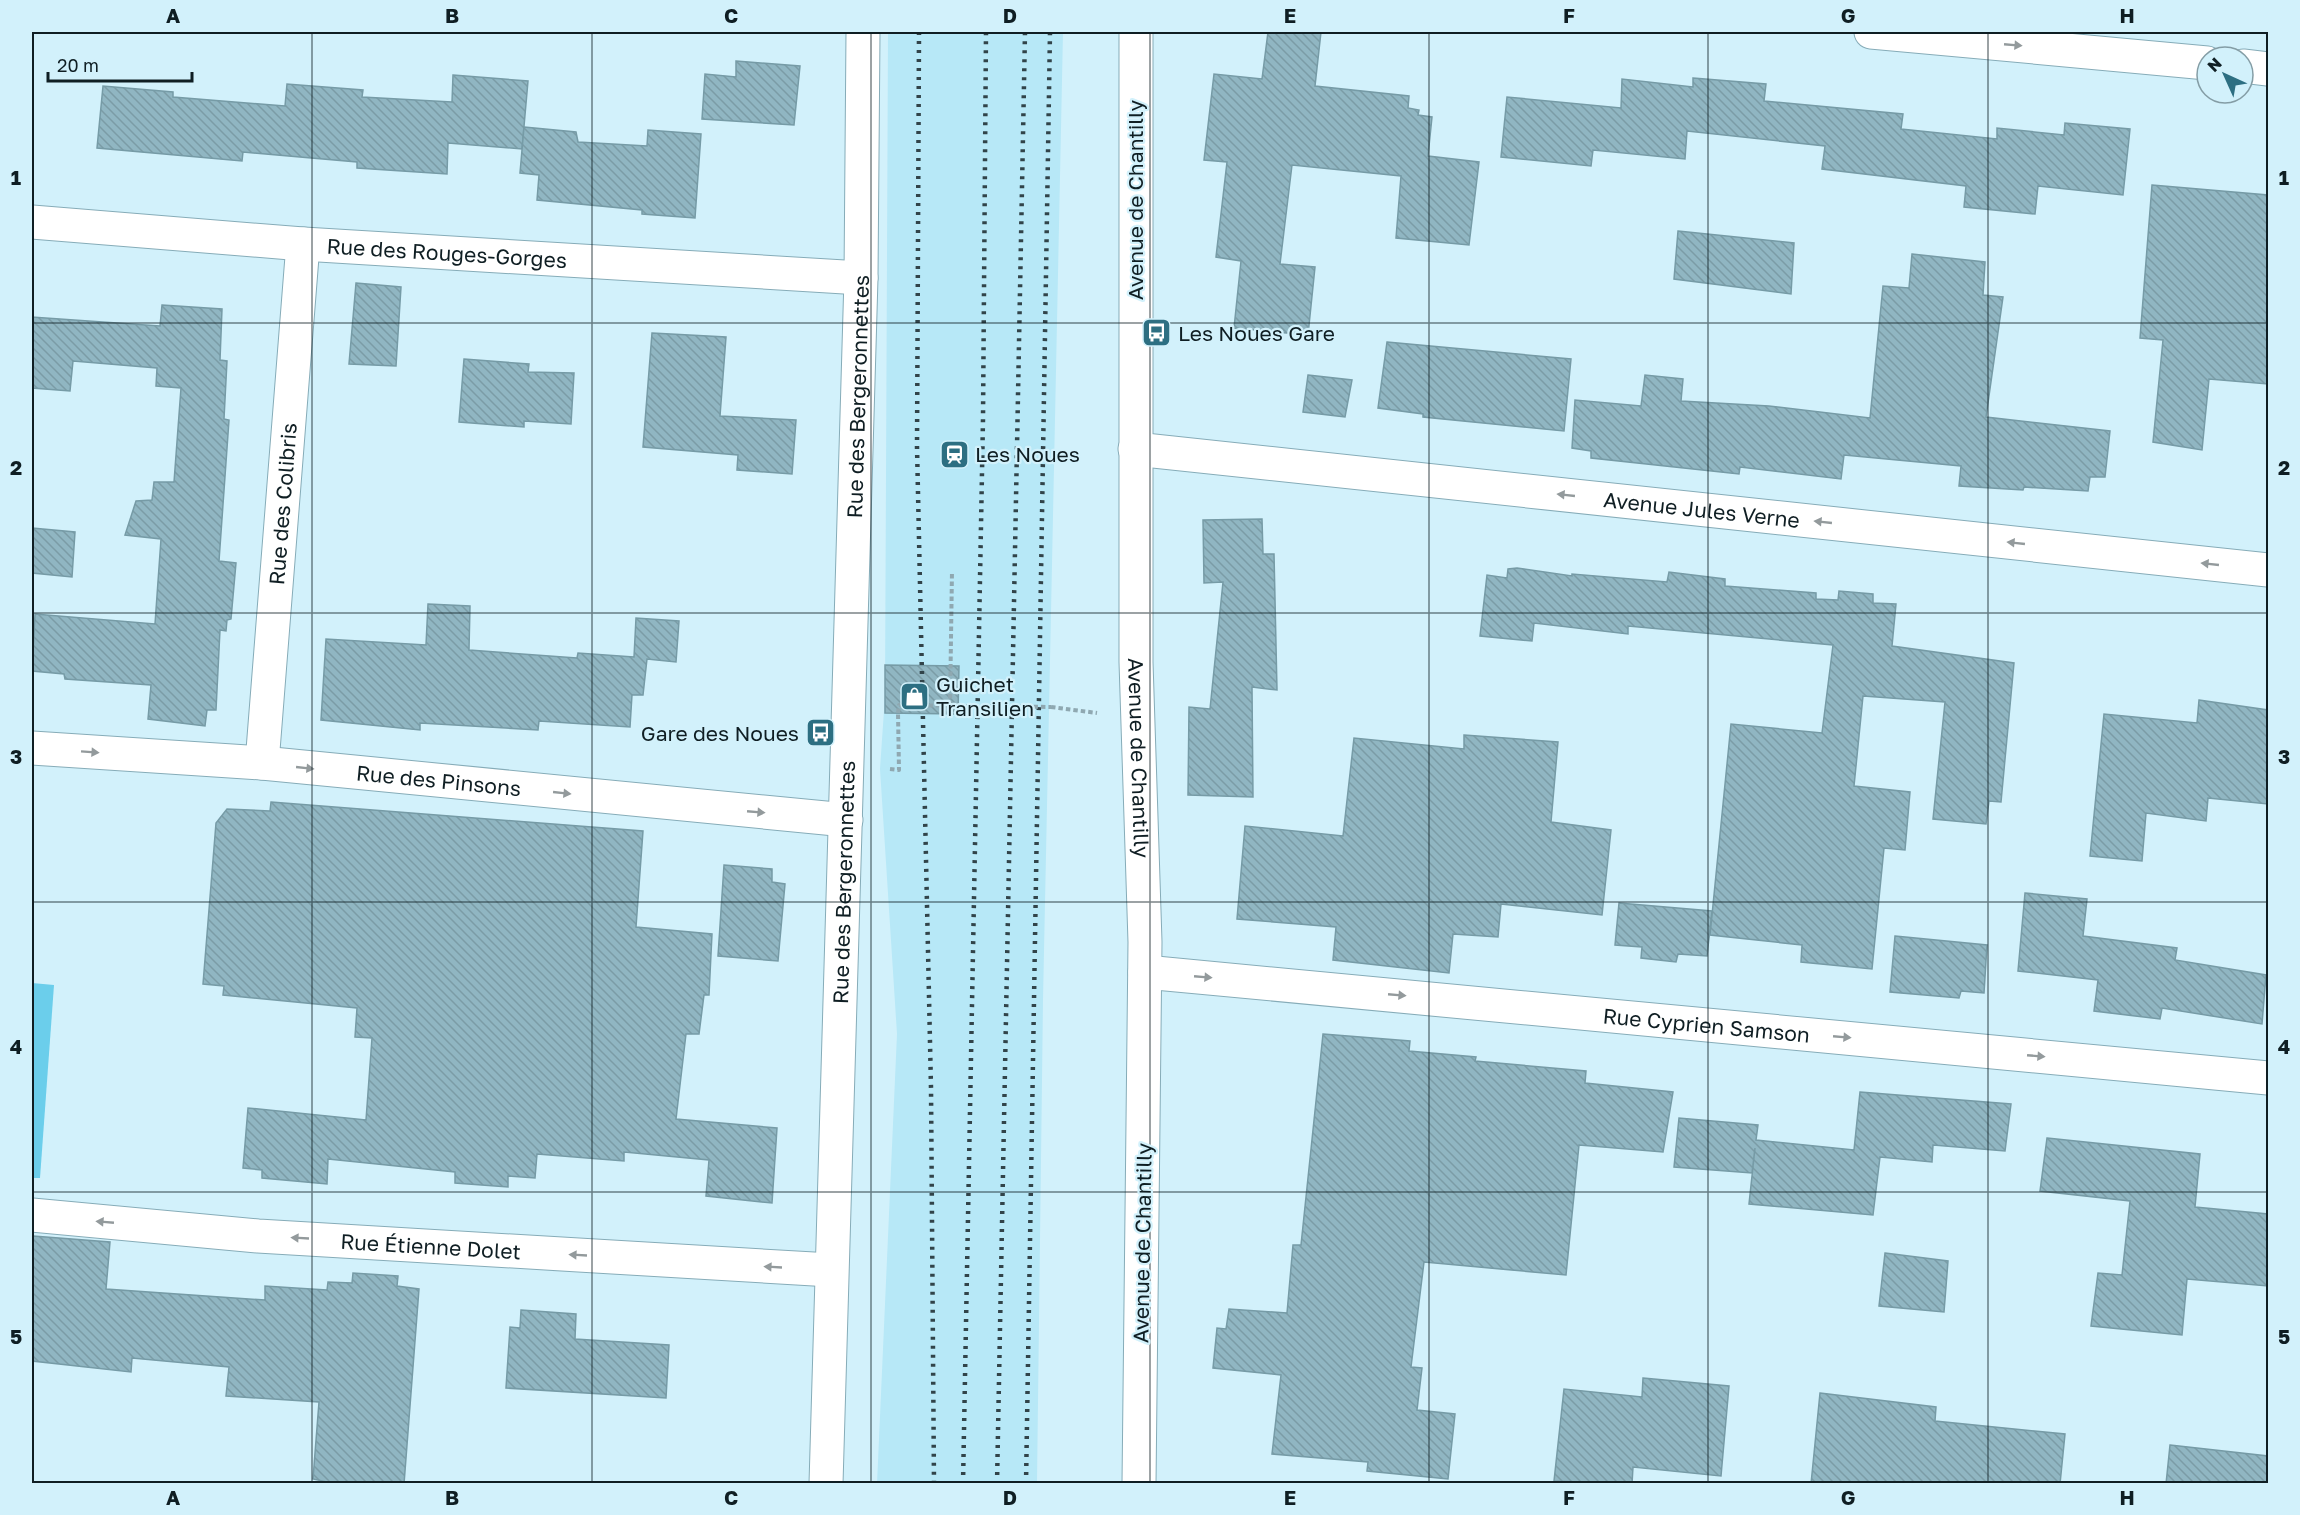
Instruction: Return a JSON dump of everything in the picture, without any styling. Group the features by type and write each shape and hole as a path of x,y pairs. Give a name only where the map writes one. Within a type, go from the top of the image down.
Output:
{"street":[{"name":"Rue des Bergeronnettes","path":"826,1484 861,278 863,32"},
{"name":"Avenue de Chantilly","path":"1136,32 1136,662 1144,972 1139,1484"},
{"path":"1871,32 2195,62"},
{"name":"Rue des Rouges-Gorges","path":"32,222 303,244 861,278"},
{"name":"Rue des Colibris","path":"262,763 303,244"},
{"name":"Avenue Jules Verne","path":"1135,449 2268,570"},
{"name":"Rue des Pinsons","path":"32,748 262,763 846,820"},
{"name":"Rue Cyprien Samson","path":"1144,972 2268,1078"},
{"name":"Rue Étienne Dolet","path":"32,1215 258,1236 831,1270"}],"path":[{"path":"950,706 952,571"},
{"path":"899,770 898,705 1051,707 1093,712"}],"shaded area":[{"path":"888,32 1063,32 1043,1000 1037,1483 877,1484 897,1034 880,769 885,696"},
{"path":"32,983 54,985 40,1178 32,1178"}],"building":[{"path":"1268,32 1321,32 1315,86 1409,96 1408,108 1419,110 1418,115 1432,117 1428,156 1479,162 1469,245 1396,238 1401,176 1292,165 1280,264 1315,267 1308,335 1234,328 1241,261 1216,257 1227,162 1204,160 1214,74 1262,79"},
{"path":"736,61 800,66 794,125 702,119 705,74 736,77"},
{"path":"453,75 528,81 522,149 448,143 447,174 357,168 357,162 243,152 242,161 97,148 103,86 173,92 173,97 285,106 287,84 363,90 362,97 452,102"},
{"path":"1693,78 1766,84 1764,101 1903,114 1901,129 1997,139 1997,128 2064,135 2065,123 2130,129 2123,195 2038,186 2035,214 1964,207 1966,186 1822,169 1825,146 1687,131 1685,159 1593,150 1591,166 1501,157 1507,97 1621,108 1622,79 1693,87"},
{"path":"524,127 576,132 578,142 647,146 648,130 701,134 695,218 642,214 642,210 537,200 539,175 520,173"},
{"path":"2152,185 2268,195 2268,384 2209,379 2202,450 2153,442 2163,340 2140,338"},
{"path":"1678,231 1794,243 1791,294 1674,279"},
{"path":"1912,254 1985,262 1983,295 2003,297 1986,417 2110,431 2105,477 2090,477 2088,491 1959,486 1961,466 1844,455 1841,479 1740,467 1739,474 1591,458 1591,451 1572,448 1575,400 1641,406 1645,375 1683,379 1681,401 1769,406 1870,418 1883,286 1909,288"},
{"path":"356,283 401,287 396,366 349,364"},
{"path":"162,305 222,309 220,360 227,361 224,419 229,420 219,561 236,563 231,619 227,620 226,631 220,630 216,710 207,710 205,726 148,719 151,685 65,679 64,674 32,671 35,614 155,624 161,539 125,535 136,501 152,500 154,482 174,482 181,388 156,386 157,368 73,361 70,391 32,388 32,317 160,326"},
{"path":"652,333 726,337 720,416 796,420 792,474 737,470 738,455 643,447"},
{"path":"1387,342 1571,359 1564,431 1423,417 1423,414 1378,408"},
{"path":"464,359 529,364 528,372 574,373 571,424 524,421 524,427 459,422"},
{"path":"1308,375 1352,380 1345,417 1303,412"},
{"path":"1262,519 1263,554 1274,554 1277,690 1252,687 1253,797 1188,795 1189,707 1210,709 1223,582 1204,583 1203,520"},
{"path":"32,528 75,532 72,577 32,573"},
{"path":"1517,568 1572,576 1572,574 1667,582 1669,572 1725,579 1725,586 1816,593 1816,599 1838,600 1839,591 1873,594 1873,603 1896,604 1892,646 2014,663 2001,802 1989,801 1986,824 1933,819 1945,702 1863,696 1854,786 1910,792 1905,850 1884,848 1872,969 1801,962 1802,945 1710,935 1731,724 1822,733 1833,645 1628,626 1628,634 1534,623 1532,641 1480,636 1487,575 1507,578 1508,569"},
{"path":"428,604 470,606 469,650 577,658 578,653 634,657 636,618 679,621 676,662 647,659 643,695 632,695 630,727 539,721 538,730 420,723 420,730 321,720 326,639 426,645"},
{"path":"885,665 959,666 958,714 885,713"},
{"path":"2199,700 2268,710 2268,804 2208,798 2206,821 2146,813 2142,861 2090,856 2104,714 2197,723"},
{"path":"1464,735 1558,742 1551,822 1611,830 1602,915 1501,904 1498,937 1453,934 1449,973 1333,960 1336,927 1237,919 1245,826 1343,836 1354,738 1464,749"},
{"path":"271,802 643,831 636,927 712,934 709,995 704,995 699,1034 686,1034 676,1119 777,1128 772,1203 706,1196 709,1160 624,1152 624,1161 537,1154 535,1178 508,1176 508,1187 455,1183 455,1172 328,1159 327,1184 262,1178 262,1170 243,1168 248,1108 366,1120 372,1038 355,1037 357,1008 223,995 224,986 203,984 216,823 227,809 270,811"},
{"path":"724,865 772,869 772,882 785,884 778,961 718,956"},
{"path":"2025,893 2087,899 2083,936 2177,948 2175,960 2266,975 2262,1024 2162,1008 2160,1019 2094,1011 2098,980 2018,971"},
{"path":"1619,903 1712,911 1707,956 1678,954 1676,962 1641,958 1642,947 1615,945"},
{"path":"1895,936 1987,945 1984,993 1961,991 1959,998 1890,992"},
{"path":"1323,1034 1410,1041 1409,1051 1476,1057 1475,1061 1586,1071 1585,1083 1673,1092 1663,1152 1579,1145 1566,1275 1424,1262 1411,1367 1422,1368 1417,1410 1455,1414 1448,1479 1367,1471 1368,1462 1272,1454 1281,1375 1213,1368 1217,1328 1226,1329 1229,1309 1287,1313 1293,1245 1301,1245"},
{"path":"1860,1092 2011,1104 2005,1151 1933,1145 1932,1162 1880,1157 1873,1215 1749,1204 1755,1148 1752,1173 1674,1167 1679,1118 1758,1125 1756,1140 1854,1150"},
{"path":"2047,1138 2200,1154 2195,1207 2268,1214 2268,1286 2187,1279 2182,1335 2091,1326 2098,1273 2122,1275 2130,1201 2040,1191"},
{"path":"33,1236 110,1242 106,1289 265,1300 265,1286 327,1290 328,1282 352,1283 353,1273 398,1276 397,1286 419,1289 404,1484 336,1484 313,1479 319,1402 226,1396 229,1367 132,1358 131,1372 32,1361"},
{"path":"1885,1253 1948,1261 1944,1312 1879,1306"},
{"path":"521,1310 576,1314 575,1339 669,1345 666,1398 506,1388 510,1327 520,1328"},
{"path":"1643,1378 1729,1386 1721,1476 1633,1467 1632,1484 1554,1481 1564,1389 1642,1397"},
{"path":"1820,1393 1936,1407 1935,1421 2065,1434 2060,1484 1811,1484"},
{"path":"2170,1445 2268,1456 2268,1484 2166,1484"}],"railway":[{"path":"919,32 917,447 931,1088 934,1484"},
{"path":"963,1484 983,419 986,32"},
{"path":"997,1484 1025,32"},
{"path":"1026,1484 1050,32"}],"place":[{"name":"Les Noues Gare","path":"1157,333"},
{"name":"Les Noues","path":"954,454"},
{"name":"Guichet Transilien","path":"915,696"},
{"name":"Gare des Noues","path":"820,733"}]}
